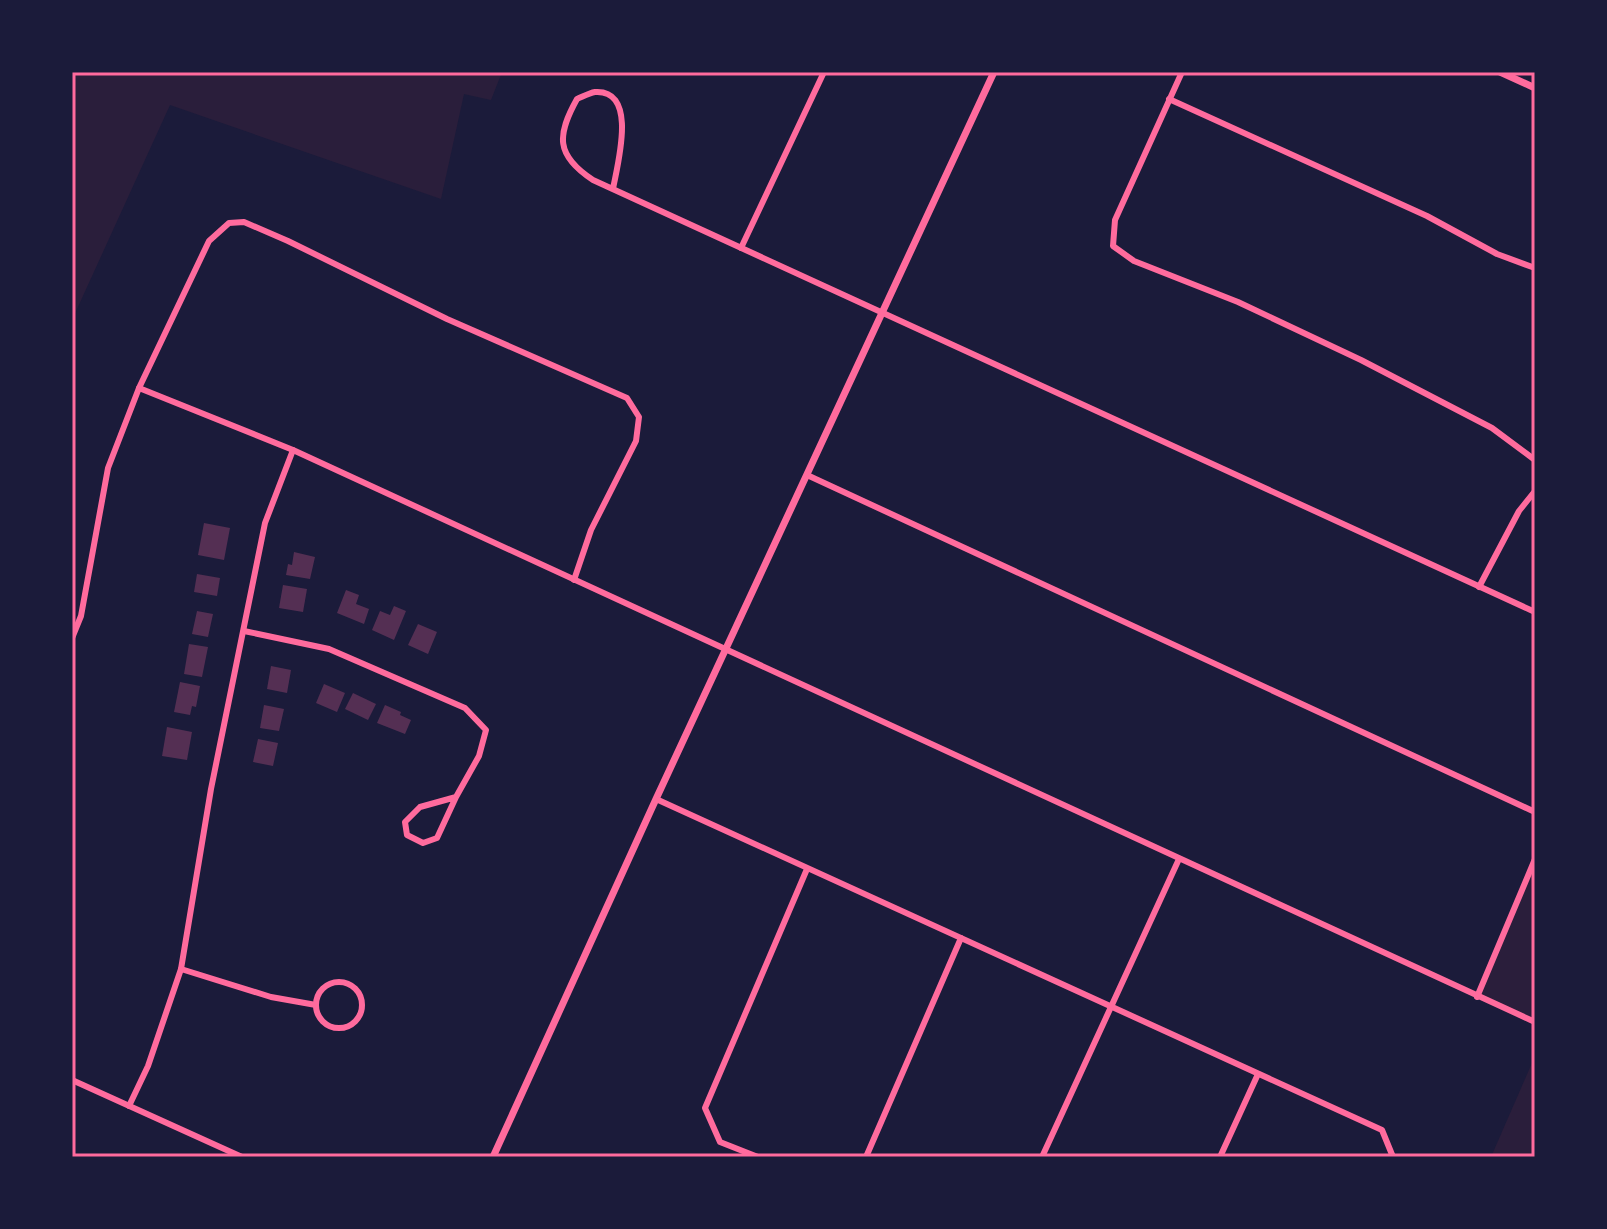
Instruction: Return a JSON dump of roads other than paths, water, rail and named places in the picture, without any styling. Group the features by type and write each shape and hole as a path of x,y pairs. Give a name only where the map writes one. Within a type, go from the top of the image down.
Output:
{"street":[{"path":"741,248 824,72"},
{"path":"493,1157 994,72"},
{"path":"1182,72 1115,220 1113,246 1134,261 1238,302 1361,360 1492,428 1535,460"},
{"path":"1500,72 1535,88"},
{"path":"613,189 623,131 620,109 610,96 596,92 577,99 565,119 561,135 568,156 581,172 613,189 1535,612"},
{"path":"1169,99 1427,216 1497,254 1535,268"},
{"path":"72,638 81,616 108,468 139,388 209,241 229,223 244,222 288,241 447,319 627,398 639,417 636,441 591,530 574,580"},
{"path":"139,388 293,450 1535,1022"},
{"path":"129,1106 148,1066 181,969 211,789 265,523 293,450"},
{"path":"807,475 1535,812"},
{"path":"1479,587 1519,511 1535,491"},
{"path":"244,631 329,649 465,708 486,730 479,756 437,838 423,843 407,835 405,822 420,807 456,797"},
{"path":"656,799 1382,1130 1393,1157"},
{"path":"1042,1157 1179,859"},
{"path":"1477,997 1535,859"},
{"path":"758,1157 720,1142 705,1108 807,869"},
{"path":"866,1157 961,938"},
{"path":"181,969 271,997 316,1005"},
{"path":"343,982 357,990 362,1005 352,1024 339,1028 320,1019 316,1005 317,997 327,985 343,982"},
{"path":"1220,1157 1258,1074"},
{"path":"72,1080 242,1157"}]}
